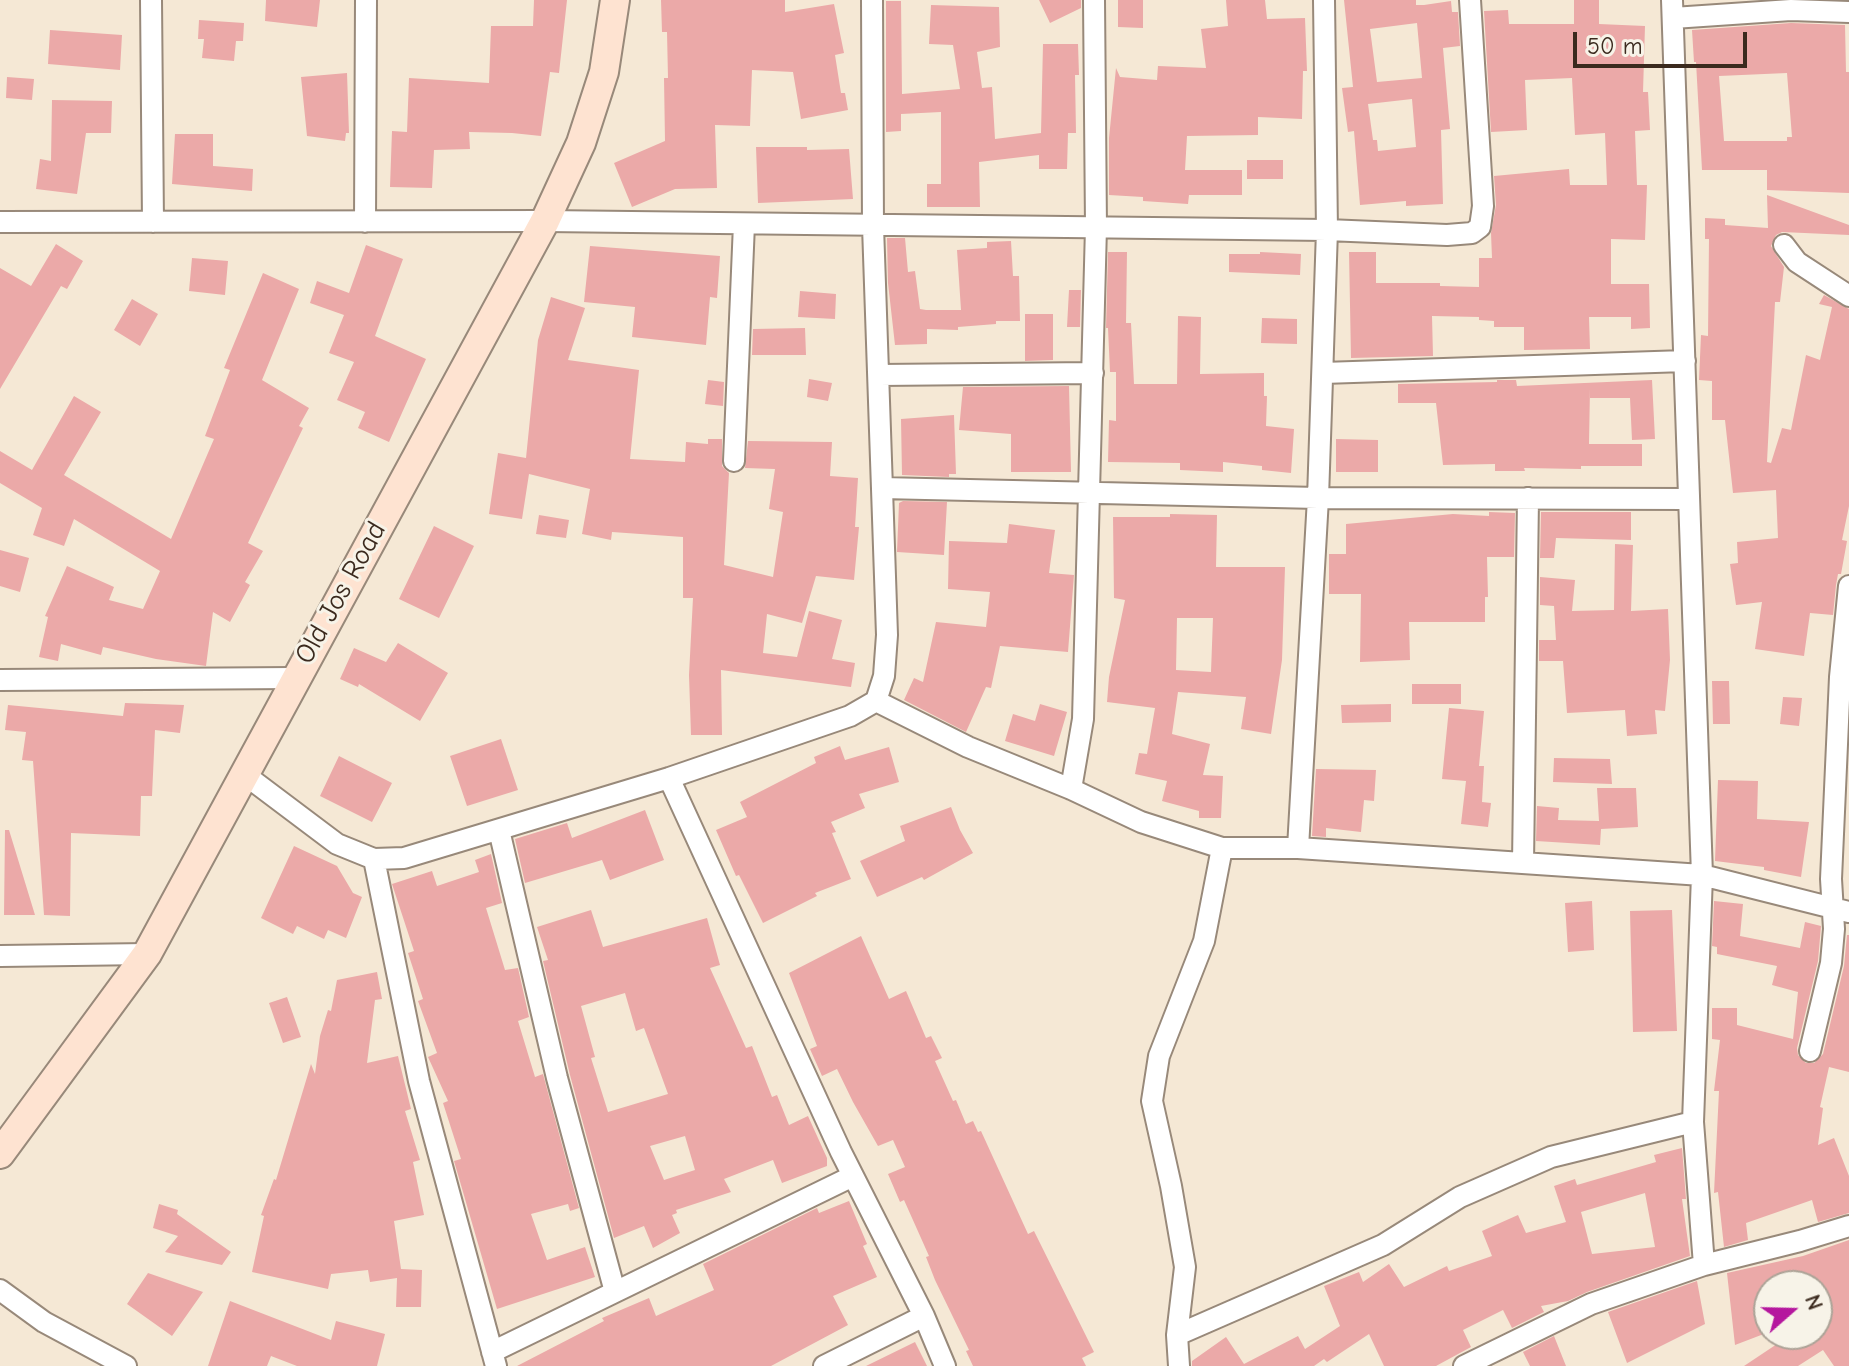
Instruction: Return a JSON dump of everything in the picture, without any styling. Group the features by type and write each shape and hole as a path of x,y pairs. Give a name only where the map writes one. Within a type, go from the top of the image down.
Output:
{"main road":[{"name":"Old Jos Road","path":"0,1154 147,954 294,678 545,221 581,143 604,72 615,0"}],"street":[{"path":"151,0 153,222"},
{"path":"365,222 366,0"},
{"path":"244,774 337,844 374,859 404,858 669,778 850,716 876,701 884,676 887,635 873,226 872,0"},
{"path":"1071,789 1083,719 1096,227 1094,0"},
{"path":"1298,848 1323,373 1327,230 1324,0"},
{"path":"0,222 545,221 1327,230 1459,235 1472,233 1480,227 1483,206 1470,0"},
{"path":"1704,1265 1693,1122 1702,875 1672,9 1791,5 1849,12"},
{"path":"734,461 744,224"},
{"path":"1784,245 1797,262 1849,296"},
{"path":"1323,373 1685,361"},
{"path":"879,375 1093,373"},
{"path":"882,488 1318,498 1688,499"},
{"path":"1523,863 1528,498"},
{"path":"1810,1051 1840,910 1831,879 1840,677 1849,586"},
{"path":"0,680 294,678"},
{"path":"876,701 968,747 1071,789 1141,822 1222,848 1298,848 1702,875 1840,910"},
{"path":"669,778 853,1176 924,1316 945,1366"},
{"path":"499,830 557,1078 615,1292"},
{"path":"1179,1366 1177,1335 1185,1267 1152,1101 1159,1056 1204,941 1222,848"},
{"path":"374,859 419,1081 494,1359 615,1292 853,1176"},
{"path":"0,956 147,954"},
{"path":"1177,1335 1383,1245 1460,1197 1551,1157 1693,1122"},
{"path":"1464,1366 1591,1304 1704,1265 1849,1226"},
{"path":"0,1290 44,1322 126,1366"},
{"path":"824,1366 924,1316"}],"building":[{"path":"266,0 320,0 317,27 265,21"},
{"path":"534,0 567,0 559,73 550,72 541,136 469,132 470,149 434,150 432,188 390,187 392,131 407,132 409,78 489,83 491,26 533,26"},
{"path":"661,0 785,0 785,12 834,4 844,53 835,55 841,93 845,93 848,110 801,119 793,72 752,70 750,126 715,125 717,188 675,189 632,207 614,163 665,141 667,32 662,32"},
{"path":"1039,0 1081,0 1081,8 1050,23"},
{"path":"1118,0 1143,0 1143,28 1118,27"},
{"path":"1226,0 1265,0 1267,19 1305,18 1307,71 1303,71 1302,119 1258,117 1258,135 1187,136 1185,170 1242,170 1242,195 1189,195 1188,204 1109,195 1109,138 1116,68 1120,77 1157,80 1158,66 1206,68 1201,29 1228,26"},
{"path":"1344,0 1416,0 1416,5 1451,1 1452,12 1458,12 1460,46 1443,48 1450,129 1441,130 1443,204 1406,206 1406,201 1360,205 1354,131 1348,132 1342,88 1353,87","holes":["1417,23 1422,78 1377,82 1370,29","1412,99 1416,147 1378,151 1377,140 1373,140 1368,104"]},
{"path":"1574,0 1599,0 1599,24 1645,26 1643,92 1648,92 1650,130 1635,131 1637,185 1647,185 1645,240 1611,239 1611,284 1649,284 1650,328 1631,329 1631,317 1589,317 1590,349 1524,350 1524,327 1494,327 1494,321 1479,320 1479,317 1432,316 1433,356 1351,358 1349,252 1376,252 1376,283 1440,283 1440,286 1479,287 1479,258 1492,258 1491,233 1496,205 1494,176 1569,169 1570,185 1607,185 1605,133 1575,135 1572,78 1525,80 1527,130 1491,132 1484,11 1508,10 1509,24 1574,24"},
{"path":"886,1 901,1 902,94 960,89 953,45 929,44 931,5 999,7 1000,47 977,52 982,88 992,87 995,139 1041,133 1043,44 1078,44 1076,133 1068,133 1067,169 1039,169 1039,155 979,162 980,207 927,207 927,184 941,184 941,112 901,114 901,131 886,132"},
{"path":"199,20 244,23 243,41 236,41 234,61 202,58 204,39 198,39"},
{"path":"1791,23 1845,25 1846,72 1849,72 1849,193 1767,190 1767,170 1702,170 1692,30","holes":["1787,73 1792,137 1787,137 1787,141 1724,141 1719,76"]},
{"path":"50,30 122,35 120,70 48,64"},
{"path":"347,73 349,133 346,133 345,141 307,136 301,77"},
{"path":"7,77 34,79 32,100 6,98"},
{"path":"52,100 112,101 111,133 86,133 77,194 36,189 40,159 51,161"},
{"path":"175,134 213,134 213,166 253,169 252,191 172,184"},
{"path":"756,147 849,149 853,199 758,203"},
{"path":"1247,160 1283,160 1283,179 1247,179"},
{"path":"1767,195 1849,225 1849,235 1782,232 1776,235 1771,246 1784,267 1780,302 1775,302 1767,462 1771,463 1782,428 1791,430 1806,355 1820,360 1832,307 1819,304 1824,295 1849,309 1849,506 1842,540 1847,541 1841,574 1838,574 1833,615 1810,613 1804,656 1755,649 1762,602 1736,605 1730,564 1738,563 1737,542 1778,538 1776,490 1733,493 1725,420 1712,420 1712,381 1699,380 1701,335 1708,336 1709,239 1705,239 1705,218 1725,219 1725,225 1768,228"},
{"path":"887,238 905,238 908,272 915,271 920,309 926,310 961,310 957,250 987,248 987,242 1011,241 1013,276 1019,276 1020,321 996,321 996,324 958,327 958,330 927,329 927,344 895,345"},
{"path":"56,244 83,261 67,289 61,286 0,389 0,268 31,286"},
{"path":"366,245 403,259 375,336 426,359 389,442 358,428 365,412 337,400 354,362 329,353 344,315 310,303 317,281 349,293"},
{"path":"590,246 720,256 717,298 710,297 706,345 632,337 635,307 584,302"},
{"path":"1108,252 1127,252 1126,323 1131,323 1134,384 1177,384 1178,316 1201,317 1200,374 1264,373 1266,426 1294,429 1291,473 1223,462 1223,472 1180,470 1180,463 1108,462 1109,420 1116,421 1116,372 1110,372 1106,328"},
{"path":"1229,254 1301,254 1300,275 1229,272"},
{"path":"192,258 228,261 225,295 189,291"},
{"path":"263,273 299,289 262,380 309,408 299,426 303,428 248,543 263,551 245,582 250,585 230,622 213,612 206,666 103,647 101,655 61,644 58,661 39,657 48,617 45,616 67,566 114,587 109,600 143,609 160,571 74,519 64,546 33,535 42,508 0,483 0,451 32,470 74,396 101,412 64,475 171,539 214,439 205,436 230,370 224,368"},
{"path":"1069,290 1081,290 1080,327 1067,327"},
{"path":"800,291 836,294 835,319 798,317"},
{"path":"551,297 585,308 568,360 639,370 630,459 685,462 686,442 708,444 708,439 722,439 722,466 729,473 724,565 773,577 783,512 769,509 775,469 745,468 748,441 832,442 830,476 858,478 855,527 859,527 854,580 816,576 802,623 767,614 763,653 797,657 809,611 842,620 832,659 855,663 851,687 721,670 722,735 691,735 689,675 693,598 683,598 683,537 612,532 611,540 582,534 590,489 529,474 522,519 489,514 498,453 526,458 538,340"},
{"path":"132,299 158,314 140,346 114,330"},
{"path":"1025,314 1053,314 1053,360 1025,361"},
{"path":"1262,318 1297,319 1297,344 1261,343"},
{"path":"805,328 806,355 752,355 753,329"},
{"path":"809,379 832,383 828,401 807,397"},
{"path":"708,380 724,382 723,406 705,404"},
{"path":"1516,380 1517,386 1652,380 1655,439 1632,440 1630,398 1590,398 1590,388 1589,444 1642,444 1642,466 1495,471 1495,464 1443,465 1436,403 1398,403 1398,384"},
{"path":"1069,386 1071,472 1011,472 1011,434 959,430 963,387"},
{"path":"954,415 956,474 949,474 949,477 902,475 901,419"},
{"path":"1336,439 1378,440 1378,472 1336,472"},
{"path":"947,502 944,555 897,552 899,503"},
{"path":"1489,512 1515,513 1514,557 1487,557 1485,622 1409,622 1410,660 1360,662 1361,594 1329,594 1329,554 1346,554 1346,524 1453,514 1489,516"},
{"path":"1541,512 1631,512 1631,540 1556,538 1554,558 1540,558"},
{"path":"1170,514 1217,515 1216,567 1285,567 1282,660 1271,734 1241,729 1246,697 1178,692 1172,734 1210,744 1203,775 1223,776 1221,818 1199,818 1199,811 1162,801 1167,781 1135,774 1139,753 1147,754 1155,708 1107,702 1125,600 1114,598 1113,517 1170,517","holes":["1177,618 1213,618 1211,672 1176,670"]},
{"path":"539,515 569,520 566,538 536,534"},
{"path":"1009,524 1055,530 1049,573 1074,575 1068,652 1000,646 991,688 986,687 966,732 904,700 914,678 923,682 936,622 986,627 990,592 948,589 949,541 1007,543"},
{"path":"434,526 474,546 439,618 399,599"},
{"path":"1615,544 1633,545 1631,611 1668,609 1670,660 1665,711 1655,710 1657,734 1627,736 1625,710 1567,713 1563,661 1539,661 1539,640 1556,640 1554,606 1540,605 1540,577 1575,580 1572,611 1614,610"},
{"path":"0,550 29,558 20,592 0,586"},
{"path":"398,643 448,673 420,721 359,684 358,687 340,679 354,648 386,662"},
{"path":"1712,681 1729,681 1730,724 1713,724"},
{"path":"1412,684 1461,684 1461,704 1412,704"},
{"path":"1783,697 1802,698 1799,726 1780,724"},
{"path":"125,703 184,705 180,733 155,730 152,796 141,796 140,836 71,833 70,916 44,915 33,761 22,760 26,732 5,730 8,705 123,716"},
{"path":"1040,704 1067,712 1054,756 1005,741 1013,714 1035,721"},
{"path":"1391,704 1391,722 1342,723 1341,705"},
{"path":"1449,708 1484,711 1479,766 1484,766 1482,802 1491,803 1488,827 1461,824 1466,781 1442,779"},
{"path":"501,739 518,790 467,806 450,756"},
{"path":"840,746 845,760 889,747 899,782 859,794 865,808 831,822 836,832 832,833 851,879 815,893 817,896 763,923 739,875 736,876 716,830 747,817 740,802 816,763 814,757"},
{"path":"339,756 392,783 372,822 320,796"},
{"path":"1554,758 1610,759 1612,784 1553,782"},
{"path":"1316,769 1376,770 1374,801 1364,800 1361,832 1326,828 1326,837 1312,836"},
{"path":"1718,780 1758,781 1757,819 1809,822 1801,877 1764,870 1764,867 1715,861"},
{"path":"1597,788 1636,788 1638,827 1601,829 1600,845 1536,841 1537,806 1559,808 1558,820 1599,821"},
{"path":"951,807 973,853 924,880 922,877 877,897 860,861 905,841 900,826"},
{"path":"645,810 664,860 610,880 602,860 525,883 515,839 567,823 572,838"},
{"path":"5,830 9,830 35,915 4,915"},
{"path":"294,846 337,866 353,893 362,897 346,938 328,930 324,939 297,926 293,934 261,918"},
{"path":"491,854 502,903 486,908 505,970 518,968 529,1017 518,1021 535,1077 543,1074 579,1208 570,1211 568,1204 531,1214 547,1260 585,1247 595,1277 497,1309 454,1161 461,1159 443,1103 448,1101 428,1057 437,1053 418,1001 423,999 408,953 414,951 392,884 432,871 437,886 479,872 475,860"},
{"path":"1592,901 1594,950 1568,952 1565,903"},
{"path":"1714,901 1743,904 1740,936 1800,948 1805,922 1821,926 1818,961 1797,1048 1798,1055 1806,1063 1814,1063 1823,1054 1849,935 1849,1072 1829,1067 1820,1107 1823,1108 1818,1145 1834,1138 1849,1176 1849,1213 1818,1222 1812,1200 1746,1223 1748,1240 1724,1247 1718,1192 1714,1193 1719,1091 1714,1091 1720,1040 1712,1039 1712,1008 1737,1008 1737,1025 1793,1039 1798,992 1772,985 1777,966 1717,954 1717,947 1712,946"},
{"path":"591,910 603,947 707,918 720,965 710,968 746,1048 752,1046 772,1097 777,1095 789,1125 808,1116 827,1158 827,1166 782,1183 773,1160 724,1179 731,1192 676,1210 677,1213 672,1215 680,1233 653,1248 644,1226 614,1238 570,1075 543,961 548,960 537,927","holes":["625,993 636,1031 644,1028 668,1094 608,1112 591,1058 595,1057 581,1006","685,1136 695,1170 664,1180 650,1146"]},
{"path":"1672,910 1677,1031 1633,1032 1630,911"},
{"path":"861,936 889,999 906,991 926,1038 931,1036 942,1058 935,1061 953,1101 956,1100 966,1124 973,1121 978,1132 981,1131 1028,1234 1034,1231 1094,1352 1082,1358 1086,1366 973,1366 966,1351 969,1350 935,1280 926,1257 929,1256 904,1200 900,1202 888,1174 905,1167 893,1140 878,1146 837,1069 822,1076 810,1049 817,1046 789,973"},
{"path":"377,972 382,999 375,1000 367,1063 398,1056 411,1109 405,1111 420,1160 413,1162 424,1215 394,1221 401,1269 422,1270 421,1307 396,1307 397,1278 370,1282 368,1270 331,1274 328,1289 252,1272 264,1216 261,1215 276,1180 311,1064 315,1074 320,1036 328,1010 331,1011 337,980"},
{"path":"287,997 301,1037 283,1043 269,1003"},
{"path":"1682,1148 1686,1199 1682,1199 1690,1256 1568,1301 1541,1306 1544,1312 1512,1328 1503,1310 1463,1330 1471,1347 1436,1366 1384,1366 1369,1334 1327,1362 1324,1359 1314,1366 1192,1366 1192,1361 1226,1337 1244,1364 1298,1336 1305,1349 1340,1326 1324,1286 1359,1272 1363,1282 1389,1264 1404,1287 1447,1266 1449,1271 1492,1256 1482,1231 1518,1215 1526,1233 1566,1222 1554,1186 1575,1179 1577,1185 1656,1162 1654,1155","holes":["1645,1193 1655,1247 1592,1254 1581,1212"]},
{"path":"849,1201 867,1244 863,1246 877,1277 833,1296 848,1325 771,1366 517,1366 604,1321 602,1318 649,1298 656,1316 714,1290 703,1264 817,1208 819,1213"},
{"path":"159,1204 178,1210 177,1214 231,1252 222,1265 165,1252 178,1236 153,1228"},
{"path":"1849,1240 1849,1366 1834,1366 1823,1350 1833,1350 1833,1270 1753,1270 1753,1338 1735,1345 1727,1273 1803,1256"},
{"path":"148,1273 203,1292 172,1336 127,1304"},
{"path":"1697,1281 1705,1324 1627,1363 1608,1312"},
{"path":"230,1301 331,1340 336,1321 385,1334 377,1366 297,1366 271,1356 267,1366 208,1366"},
{"path":"1554,1336 1566,1366 1530,1366 1523,1352"},
{"path":"915,1342 927,1366 866,1366"},
{"path":"1768,1350 1823,1350 1798,1366 1744,1366"}]}
